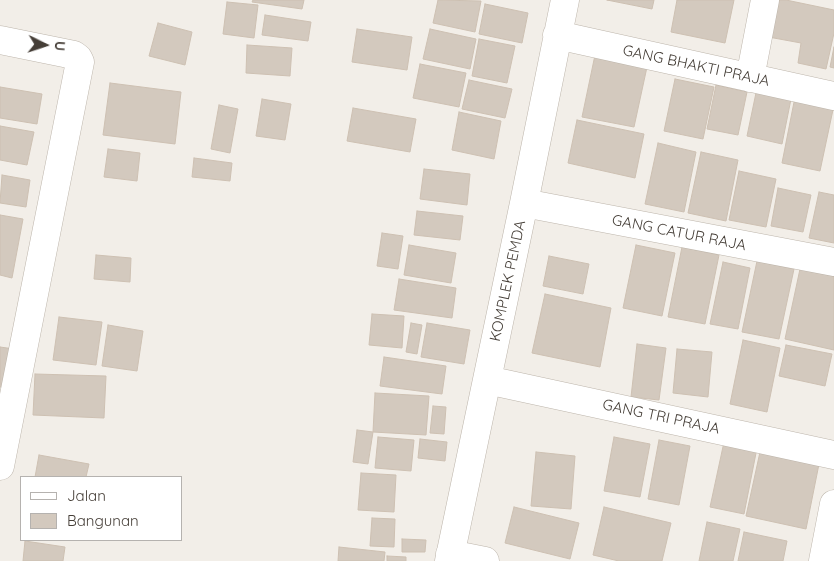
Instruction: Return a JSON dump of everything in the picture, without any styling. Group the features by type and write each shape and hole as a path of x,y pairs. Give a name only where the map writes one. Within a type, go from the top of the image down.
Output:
{"street":[{"name":"KOMPLEK PEMDA","path":"450,558 565,0"},
{"path":"750,78 765,0"},
{"name":"GANG BHAKTI PRAJA","path":"557,35 834,96"},
{"path":"0,40 74,55 80,62 2,450"},
{"name":"GANG CATUR RAJA","path":"524,203 834,262"},
{"name":"GANG TRI PRAJA","path":"487,380 834,455"},
{"path":"823,561 834,504"},
{"path":"450,558 485,561"}],"building":[{"path":"253,0 304,0 302,9 252,2"},
{"path":"438,0 481,1 475,32 433,23"},
{"path":"607,0 654,0 652,9"},
{"path":"677,0 734,0 725,43 671,32"},
{"path":"770,0 786,0 834,10 834,33 826,69 798,63 801,43 763,36"},
{"path":"227,2 258,5 254,38 223,34"},
{"path":"485,4 528,13 522,43 479,34"},
{"path":"265,15 311,22 308,41 262,35"},
{"path":"158,23 192,32 185,65 149,56"},
{"path":"357,29 412,37 407,70 352,62"},
{"path":"430,29 476,39 470,69 423,59"},
{"path":"479,39 515,46 507,83 472,76"},
{"path":"247,45 292,48 290,76 246,73"},
{"path":"834,47 834,68 830,67"},
{"path":"595,55 647,67 634,127 582,117"},
{"path":"420,64 466,73 459,107 413,98"},
{"path":"675,79 714,87 703,139 664,131"},
{"path":"469,80 512,89 505,118 462,109"},
{"path":"110,83 181,92 175,144 103,135"},
{"path":"716,85 747,92 738,135 707,129"},
{"path":"0,87 42,94 37,124 0,118"},
{"path":"757,88 792,94 782,144 747,136"},
{"path":"796,92 834,105 820,171 782,163"},
{"path":"262,99 291,104 285,140 256,136"},
{"path":"219,105 238,109 230,153 211,149"},
{"path":"353,108 416,119 410,152 347,141"},
{"path":"459,112 501,121 494,159 452,150"},
{"path":"577,120 644,134 635,178 568,163"},
{"path":"0,126 34,132 27,165 0,160"},
{"path":"658,143 696,152 684,212 645,204"},
{"path":"108,149 140,153 137,181 104,177"},
{"path":"701,152 738,160 726,221 688,213"},
{"path":"194,158 232,163 230,181 192,177"},
{"path":"424,169 470,174 467,205 420,199"},
{"path":"739,171 776,179 766,227 729,220"},
{"path":"2,175 30,180 26,207 0,203"},
{"path":"778,188 811,195 803,232 771,226"},
{"path":"819,192 834,195 834,243 809,238"},
{"path":"417,211 463,216 460,240 414,235"},
{"path":"0,215 23,219 12,278 0,275"},
{"path":"382,233 403,236 398,269 377,266"},
{"path":"409,245 456,253 451,283 404,275"},
{"path":"636,245 675,253 662,316 623,308"},
{"path":"682,247 719,255 705,324 668,317"},
{"path":"96,255 131,258 130,282 94,279"},
{"path":"549,256 589,264 583,294 543,286"},
{"path":"757,261 794,269 779,339 742,332"},
{"path":"723,262 750,268 738,329 710,324"},
{"path":"800,269 834,276 834,350 785,339"},
{"path":"399,279 456,288 452,318 394,310"},
{"path":"545,294 611,308 600,367 532,353"},
{"path":"372,314 404,316 402,348 369,345"},
{"path":"59,317 102,322 96,365 53,360"},
{"path":"411,323 422,325 417,354 406,352"},
{"path":"427,323 470,330 464,364 421,357"},
{"path":"108,325 143,331 137,371 102,366"},
{"path":"743,340 780,348 767,412 730,404"},
{"path":"637,344 666,348 659,400 631,397"},
{"path":"786,345 832,354 825,386 779,376"},
{"path":"0,347 14,349 10,388 0,387"},
{"path":"677,349 712,352 708,397 673,393"},
{"path":"384,357 446,366 442,394 380,386"},
{"path":"35,374 106,376 104,418 33,415"},
{"path":"375,393 429,396 426,435 373,432"},
{"path":"433,406 446,407 444,434 430,433"},
{"path":"357,430 373,432 368,464 353,462"},
{"path":"378,437 414,440 411,471 375,468"},
{"path":"614,437 650,444 640,497 604,491"},
{"path":"420,439 447,442 445,461 418,458"},
{"path":"659,440 690,446 679,505 648,499"},
{"path":"724,442 757,448 744,514 710,507"},
{"path":"536,452 575,456 571,509 531,506"},
{"path":"760,452 819,464 806,529 746,516"},
{"path":"39,455 89,464 86,476 35,476"},
{"path":"361,473 396,475 394,512 358,510"},
{"path":"514,507 579,523 570,559 505,543"},
{"path":"604,507 671,523 662,561 619,561 593,555"},
{"path":"372,518 395,519 394,547 370,546"},
{"path":"707,522 740,529 733,561 699,561"},
{"path":"744,532 787,541 783,561 738,561"},
{"path":"402,539 426,540 425,552 402,552"},
{"path":"25,541 65,547 63,561 23,561"},
{"path":"339,547 385,552 384,561 338,561"},
{"path":"387,556 406,557 406,561 387,561"}]}
